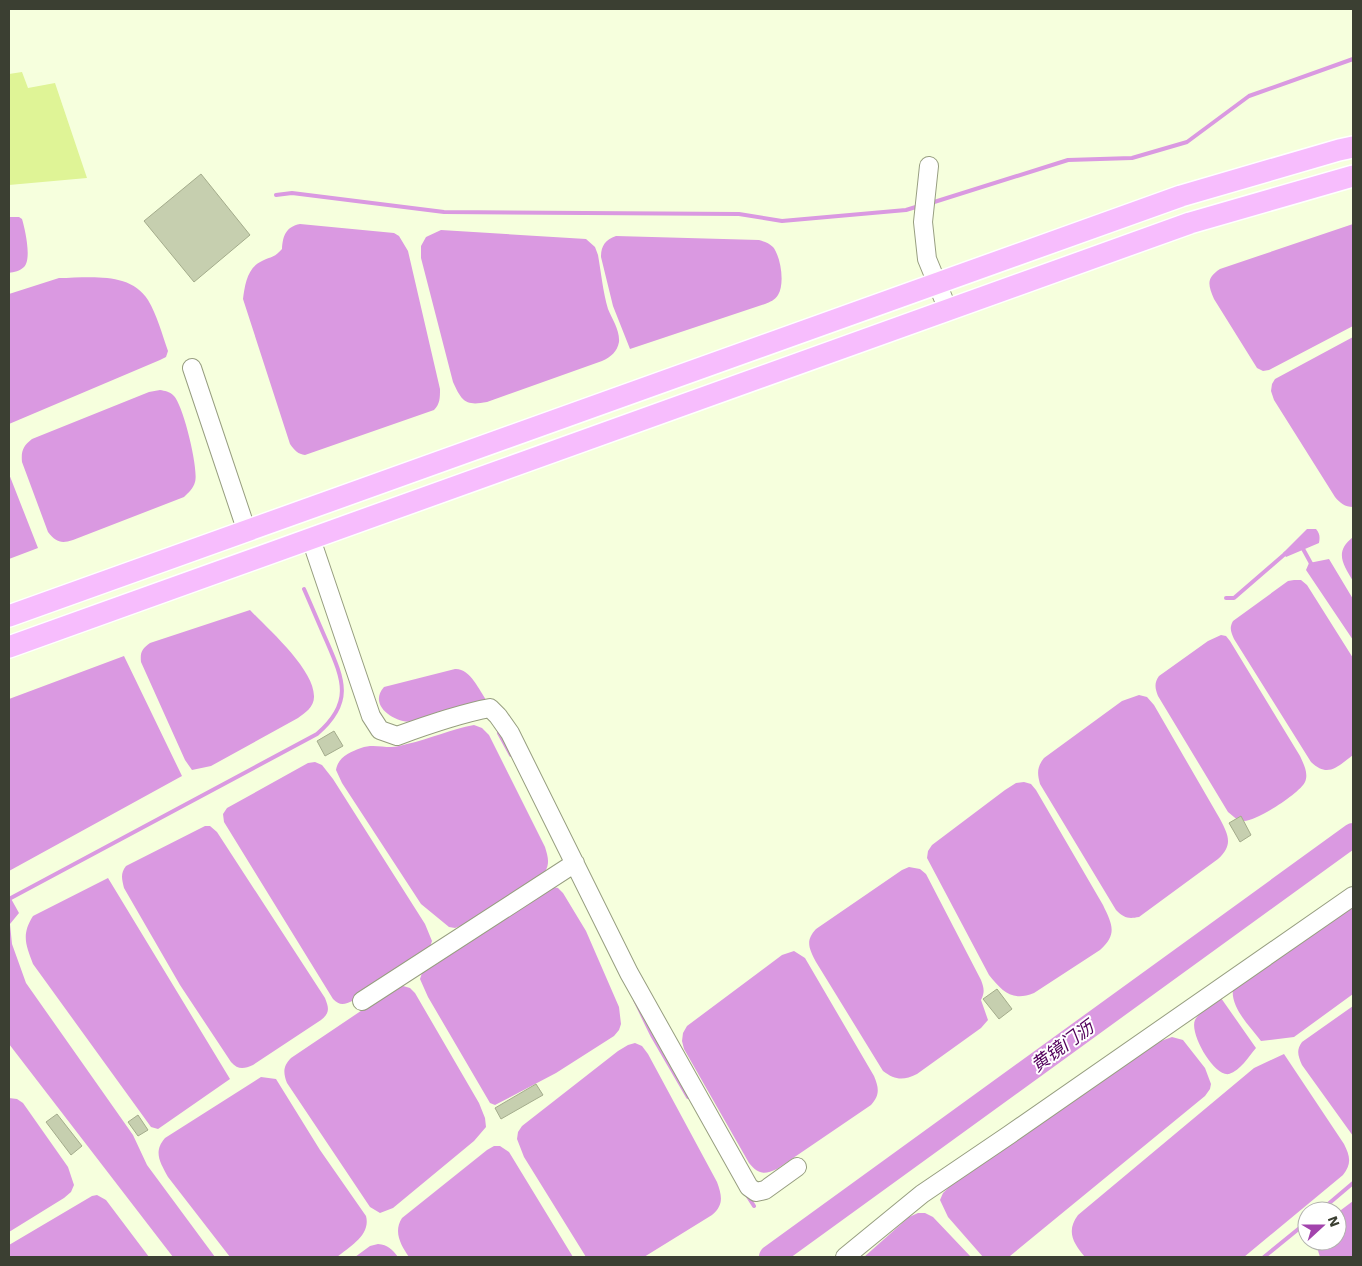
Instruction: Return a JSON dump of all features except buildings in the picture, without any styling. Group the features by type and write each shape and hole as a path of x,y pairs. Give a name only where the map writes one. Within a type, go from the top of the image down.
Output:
{"main road":[{"path":"9,616 1181,196 1353,147"},
{"path":"9,647 1190,223 1353,176"}],"lane":[{"path":"929,166 923,222 927,258 948,310"},
{"path":"192,368 247,532"},
{"path":"311,539 371,716 380,730 397,736 490,708 498,716 510,733 629,973 749,1187 756,1192 765,1190 797,1167"},
{"path":"362,1001 575,863"},
{"path":"845,1257 922,1194 1353,896"}],"green space":[{"path":"22,72 28,88 55,83 87,178 9,185 9,74"}],"shaded area":[{"path":"9,217 19,217 22,219 28,251 24,267 9,273"},
{"path":"300,224 394,233 399,236 408,251 440,389 439,401 434,410 305,455 297,452 290,444 243,299 248,277 253,268 279,252 282,249 286,232 291,227"},
{"path":"1353,224 1353,326 1269,370 1263,371 1257,368 1214,299 1210,290 1210,279 1212,276 1220,269"},
{"path":"441,230 586,239 595,247 598,255 606,302 618,333 619,342 615,351 611,356 602,361 487,402 469,403 466,401 459,394 453,382 421,258 421,246 426,237"},
{"path":"616,236 759,240 773,247 776,251 782,278 780,290 771,302 630,349 613,306 601,257 604,244"},
{"path":"59,278 108,278 131,284 148,300 157,318 168,351 166,357 9,424 9,294"},
{"path":"1353,337 1353,507 1343,504 1335,497 1274,400 1271,391 1275,379"},
{"path":"160,390 169,392 174,396 182,411 195,464 196,475 192,489 184,497 73,540 62,542 56,540 48,532 22,462 22,452 26,444 32,439 149,392"},
{"path":"9,474 38,548 9,559"},
{"path":"1307,529 1316,529 1319,543 1286,557 1283,553"},
{"path":"1353,537 1353,581 1344,564 1342,553 1347,542"},
{"path":"1329,559 1353,599 1353,640 1306,570 1309,563"},
{"path":"1301,580 1307,585 1353,658 1353,755 1337,767 1328,770 1317,767 1311,762 1234,639 1231,630 1233,621 1288,581"},
{"path":"250,610 299,663 312,686 314,701 309,709 298,718 211,766 192,770 185,760 141,662 141,653 150,643"},
{"path":"1221,635 1226,636 1230,641 1300,756 1306,772 1305,782 1295,793 1268,812 1244,821 1237,819 1228,812 1158,696 1156,688 1156,681 1159,676 1208,641"},
{"path":"124,656 182,776 9,871 9,699"},
{"path":"455,669 465,672 470,676 487,701 411,722 390,716 381,706 379,700 384,687"},
{"path":"1139,695 1147,697 1154,705 1226,830 1228,845 1218,859 1139,917 1129,918 1116,910 1040,784 1038,773 1044,758 1122,701"},
{"path":"474,725 482,728 489,735 545,847 548,863 545,872 466,924 455,928 449,927 421,904 342,783 336,770 342,758 361,748 397,746"},
{"path":"315,762 322,765 333,779 425,924 432,941 430,947 354,1000 345,1004 340,1004 333,999 224,822 223,814 227,808 308,763"},
{"path":"1024,782 1031,784 1036,790 1103,905 1112,929 1109,939 1100,950 1034,993 1020,996 1003,990 989,975 927,858 928,851 932,845 1005,790 1016,783"},
{"path":"205,826 210,826 217,832 325,998 328,1008 326,1015 321,1020 253,1065 244,1068 239,1068 231,1062 180,985 124,888 122,879 126,866"},
{"path":"909,867 920,869 926,874 981,980 984,990 981,1000 988,1020 981,1028 917,1074 907,1078 899,1078 883,1071 816,962 810,949 809,941 816,929"},
{"path":"108,878 230,1079 158,1129 151,1127 33,964 26,940 27,929 33,916"},
{"path":"553,887 558,888 563,893 586,931 619,1007 621,1024 614,1036 556,1073 495,1105 490,1103 428,997 420,979 426,968"},
{"path":"9,895 19,913 10,924 12,944 26,983 133,1135 147,1165 215,1257 173,1257 9,1044"},
{"path":"1353,900 1353,994 1294,1037 1261,1041 1238,1010 1233,995 1233,988"},
{"path":"794,951 805,958 874,1076 878,1091 871,1105 777,1169 765,1173 758,1171 749,1163 684,1049 683,1033 687,1026 782,955"},
{"path":"403,986 410,988 415,993 479,1103 485,1118 486,1127 474,1141 393,1208 380,1213 370,1207 287,1083 284,1070 291,1058 389,992"},
{"path":"1221,998 1256,1048 1241,1067 1229,1074 1223,1073 1210,1062 1199,1044 1194,1026 1195,1020 1200,1014"},
{"path":"1353,1006 1353,1136 1302,1065 1298,1053 1302,1042"},
{"path":"1172,1037 1183,1040 1205,1068 1211,1084 1205,1096 1010,1256 983,1257 948,1217 940,1200 943,1193 950,1186 1158,1042"},
{"path":"635,1043 642,1046 648,1054 717,1182 721,1200 719,1208 712,1215 644,1257 586,1257 524,1157 517,1139 518,1132 522,1126 618,1051"},
{"path":"1284,1054 1348,1152 1349,1164 1343,1175 1312,1201 1297,1201 1297,1213 1244,1257 1085,1257 1072,1237 1072,1226 1078,1215 1254,1068"},
{"path":"261,1077 276,1079 320,1150 366,1216 367,1223 365,1229 358,1240 337,1257 230,1257 168,1177 160,1162 159,1148 165,1138"},
{"path":"9,1098 17,1099 23,1103 68,1167 74,1185 71,1192 64,1198 9,1232"},
{"path":"494,1146 500,1146 509,1152 573,1257 409,1257 398,1233 399,1223 402,1218"},
{"path":"97,1195 106,1200 149,1257 9,1257 9,1245 92,1196"},
{"path":"1353,1201 1353,1257 1320,1257 1318,1251 1347,1251 1347,1206"},
{"path":"918,1213 925,1213 933,1217 971,1257 864,1257 909,1217"},
{"path":"378,1244 390,1248 398,1257 355,1257 370,1246"}],"waterway":[{"path":"931,203 1068,160 1132,158 1187,142 1249,96 1353,59"},
{"path":"276,195 292,193 444,212 739,214 782,221 906,210 919,206"},
{"path":"1302,547 1313,567"},
{"path":"1226,598 1234,598 1286,553"},
{"path":"9,899 317,734 328,723 340,702 341,680 338,668 304,589"},
{"path":"499,733 511,755"},
{"name":"黄镜门沥","path":"771,1257 1353,835"},
{"path":"635,1000 652,1035 688,1097"},
{"path":"1332,1201 1353,1183"},
{"path":"747,1195 754,1206"},
{"path":"1264,1257 1297,1230"}]}
